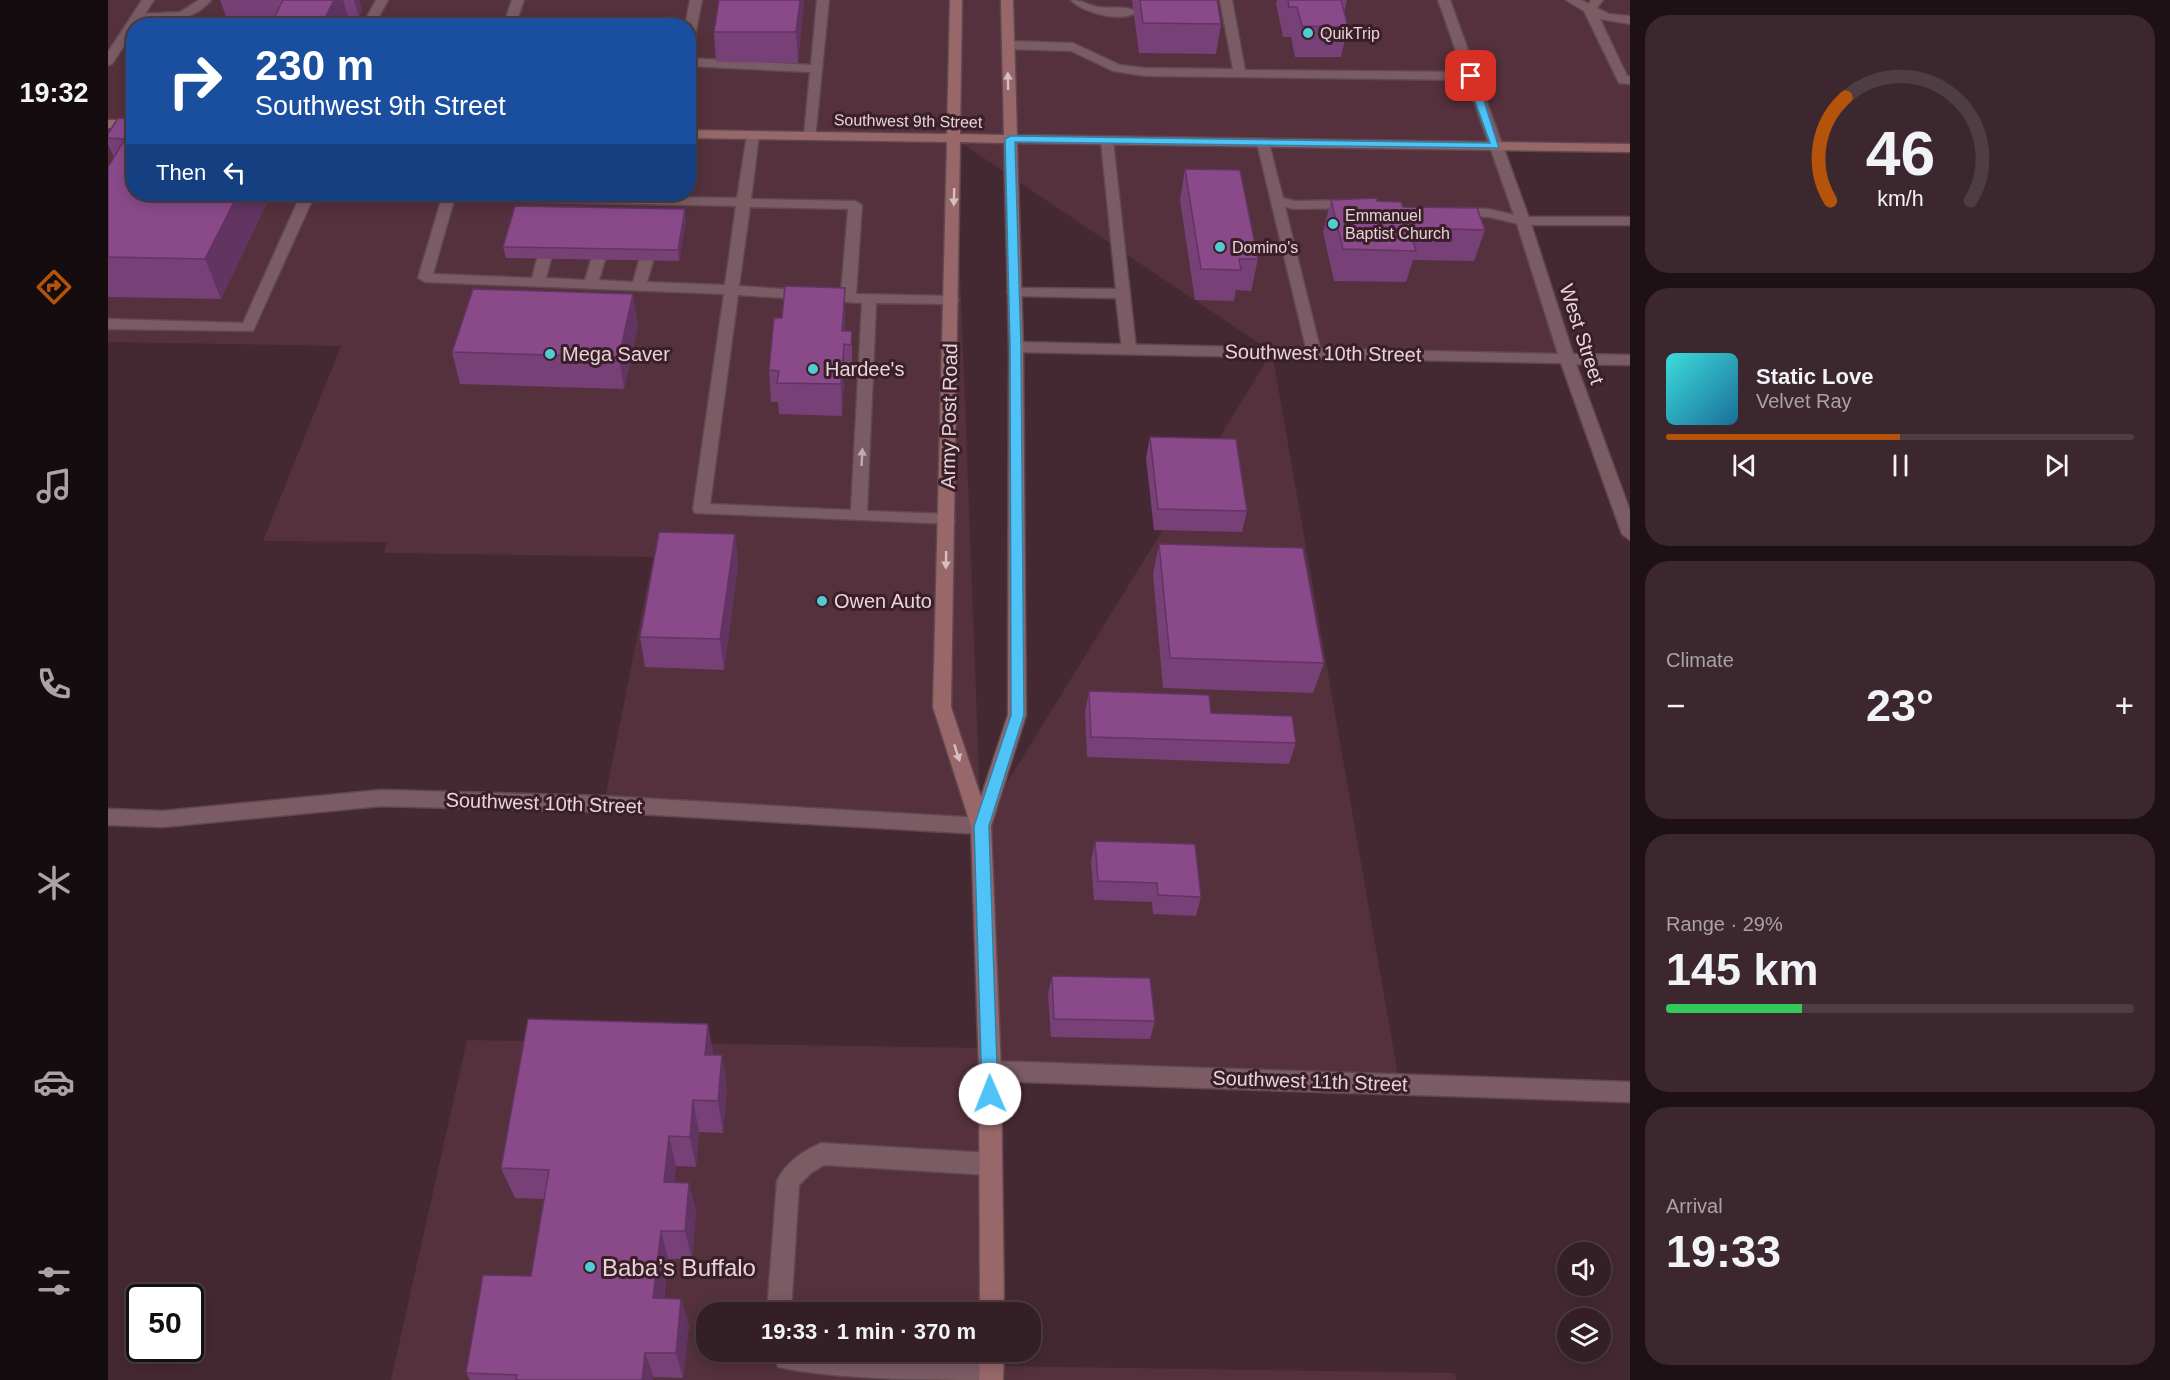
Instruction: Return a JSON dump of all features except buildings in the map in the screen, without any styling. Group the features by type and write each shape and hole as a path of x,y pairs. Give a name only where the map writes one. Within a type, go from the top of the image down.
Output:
{"main road":[{"name":"Army Post Road","path":"956,0 952,300 942,707 981,826 990,1071 992,1302"},
{"name":"Army Post Road","path":"981,826 1017,715 1016,346 1006,0"},
{"path":"108,124 126,124"},
{"name":"Southwest 9th Street","path":"696,134 1630,148"},
{"path":"991,1378 992,1362"}],"street":[{"path":"136,18 148,0"},
{"path":"136,18 182,16 200,8 206,0"},
{"path":"372,18 382,0"},
{"path":"512,18 518,0"},
{"path":"693,18 696,0"},
{"path":"810,136 823,0"},
{"path":"1077,0 1084,7 1101,11 1130,12"},
{"path":"1226,0 1240,73"},
{"name":"West Street","path":"1444,0 1523,221 1567,359 1630,534"},
{"path":"1572,0 1594,5 1606,17 1630,20"},
{"path":"1594,5 1623,80 1630,80"},
{"path":"108,61 126,33"},
{"path":"1008,45 1073,47 1117,68 1146,72 1471,76"},
{"path":"696,62 816,69"},
{"path":"753,135 701,509 946,520"},
{"path":"1107,141 1129,349"},
{"path":"1263,143 1314,352"},
{"path":"1277,200 1294,205 1366,206"},
{"path":"108,324 249,328 305,201"},
{"path":"447,201 424,278 730,290 869,299 952,300"},
{"path":"555,218 559,201"},
{"path":"577,201 610,205 659,201 855,205 848,298"},
{"path":"655,219 659,201"},
{"path":"1442,211 1489,213 1523,221 1630,221"},
{"path":"538,282 544,259"},
{"path":"591,284 598,260"},
{"path":"639,286 646,261"},
{"path":"1014,292 1124,294"},
{"path":"859,516 869,299"},
{"name":"Southwest 10th Street","path":"1016,346 1630,360"},
{"name":"Southwest 10th Street","path":"108,818 163,819 381,798 604,804 981,826"},
{"name":"Southwest 11th Street","path":"990,1071 1630,1092"},
{"path":"780,1302 788,1181 803,1165 821,1154 990,1164"},
{"path":"800,1362 810,1365 991,1378"}],"shaded area":[{"path":"108,0 1630,0 1630,148 1497,146 1567,359 1272,352 1398,1075 990,1071 992,1302 696,1302 696,1362 992,1362 992,1366 1455,1373 1456,1380 391,1380 467,1040 988,1048 981,826 604,804 653,557 384,553 387,542 263,541 341,346 108,342","holes":["955,139 1272,352 981,825"]}],"place":[{"name":"QuikTrip","path":"1308,33"},
{"name":"Emmanuel Baptist Church","path":"1333,224"},
{"name":"Domino's","path":"1220,247"},
{"name":"Mega Saver","path":"550,354"},
{"name":"Hardee's","path":"813,369"},
{"name":"Owen Auto","path":"822,601"},
{"name":"Baba’s Buffalo","path":"590,1267"}],"route":[{"path":"990,1094 981,826 1017,715 1016,346 1010,139 1496,146 1471,76"}]}
